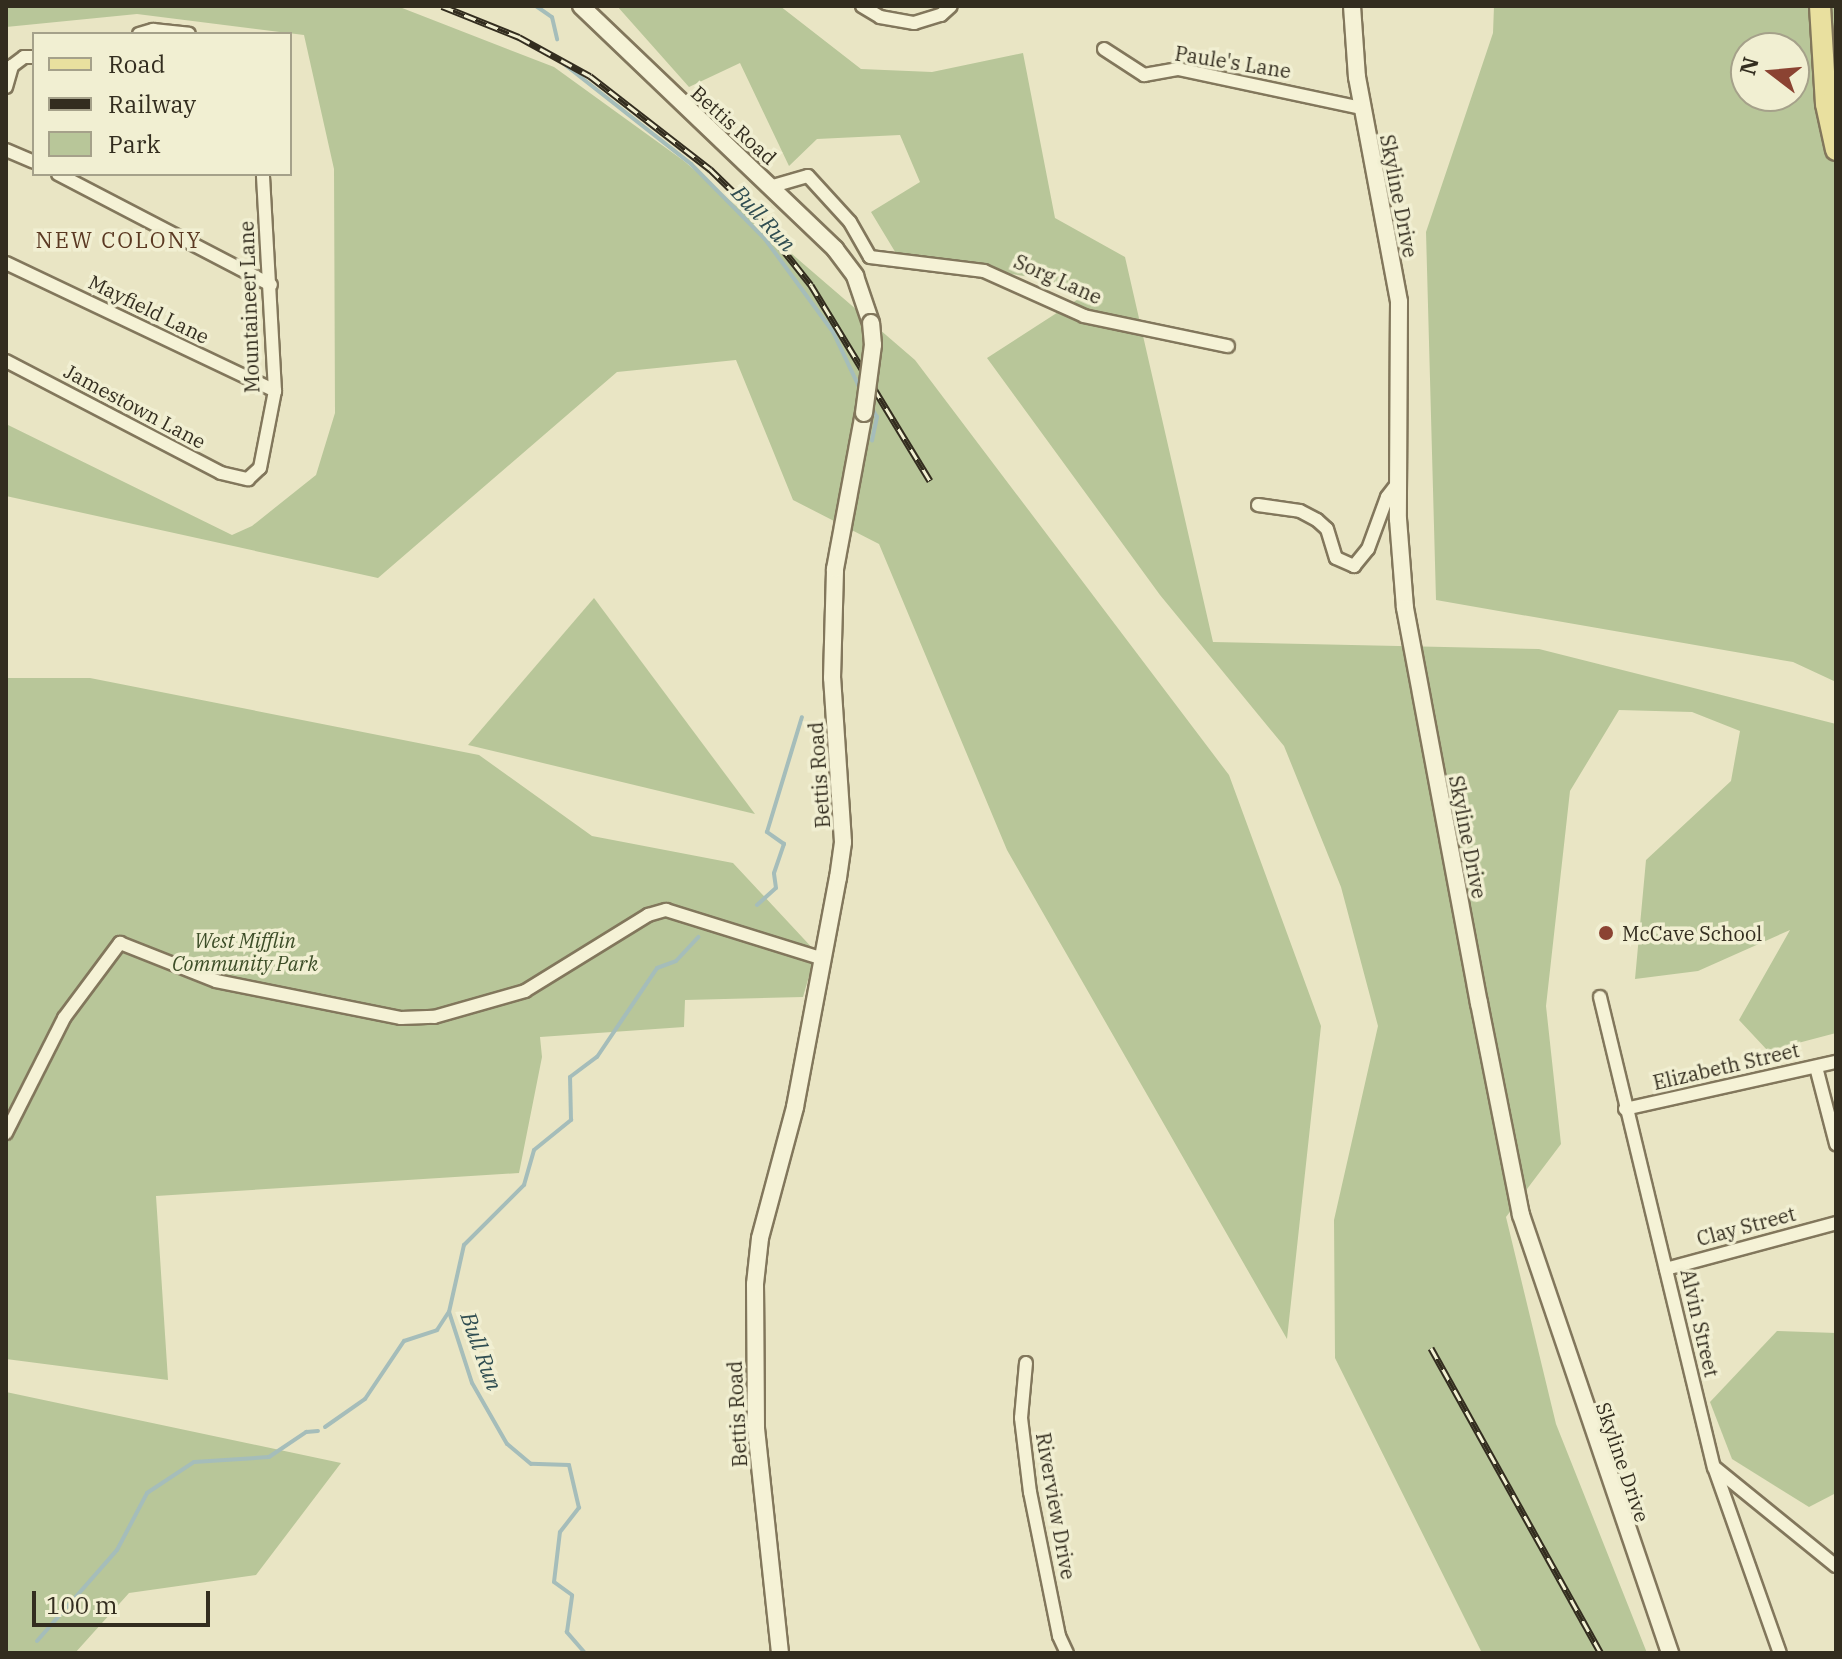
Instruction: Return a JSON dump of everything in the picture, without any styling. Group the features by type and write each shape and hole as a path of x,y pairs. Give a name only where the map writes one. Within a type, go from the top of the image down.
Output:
{"main road":[{"path":"1820,6 1824,93 1836,150"}],"street":[{"name":"Bettis Road","path":"581,6 773,186 855,276 871,323 873,345 864,413 835,569 832,678 843,842 795,1107 760,1238 755,1284 756,1427 780,1653"},
{"path":"862,6 880,17 914,23 941,15 951,6"},
{"name":"Skyline Drive","path":"1352,6 1362,108 1399,302 1398,483 1405,608 1521,1215 1589,1428 1670,1653"},
{"name":"Paule's Lane","path":"1104,49 1144,75 1178,69 1362,108"},
{"path":"6,86 12,66 24,57 32,57"},
{"path":"6,150 32,161"},
{"path":"62,176 271,285"},
{"name":"Mountaineer Lane","path":"248,479 260,468 275,391 271,285 261,176"},
{"name":"Sorg Lane","path":"773,186 808,176 850,222 870,257 984,271 1084,316 1228,346"},
{"name":"Mayfield Lane","path":"6,263 275,391"},
{"name":"Jamestown Lane","path":"6,361 221,473 248,479"},
{"path":"1258,505 1300,511 1317,520 1327,529 1336,558 1354,566 1368,549 1387,497 1398,483"},
{"path":"6,1133 64,1018 120,943 216,981 401,1018 434,1017 525,991 648,915 666,910 823,959"},
{"name":"Alvin Street","path":"1600,997 1714,1467 1780,1653"},
{"name":"Elizabeth Street","path":"1625,1109 1836,1062"},
{"path":"1816,1067 1836,1144"},
{"name":"Clay Street","path":"1666,1269 1836,1223"},
{"name":"Riverview Drive","path":"1026,1363 1021,1418 1030,1492 1059,1636 1067,1653"},
{"path":"1714,1467 1836,1566"}],"green space":[{"path":"6,6 397,6 554,67 684,161 915,360 1229,775 1321,1026 1287,1339 1007,850 879,544 793,500 736,360 617,372 378,578 6,496 6,424 232,535 252,526 316,475 335,413 334,169 304,35 137,14 6,27"},
{"path":"617,6 780,6 861,69 932,72 1023,53 1055,218 1125,257 1213,642 1539,649 1836,724 1836,1033 1768,1051 1739,1020 1790,930 1698,971 1635,979 1646,860 1731,781 1740,731 1692,712 1619,710 1570,791 1546,1006 1561,1144 1506,1217 1556,1424 1647,1653 1482,1653 1335,1358 1334,1220 1378,1026 1341,887 1284,746 1160,595 987,358 1083,296 1030,277 897,255 871,212 920,182 900,135 817,139 789,166 740,63 689,87"},
{"path":"1494,6 1836,6 1836,682 1793,662 1436,600 1426,232 1493,33"},
{"path":"594,598 755,814 468,745"},
{"name":"West Mifflin Community Park","path":"6,678 90,678 479,755 592,836 733,863 816,952 803,997 685,1000 684,1027 540,1037 542,1057 519,1173 156,1196 168,1380 6,1359"},
{"path":"1777,1331 1836,1333 1836,1493 1809,1507 1732,1459 1710,1402"},
{"path":"6,1392 341,1463 256,1575 129,1593 75,1653 6,1653"}],"waterway":[{"name":"Bull Run","path":"536,6 552,17 557,39"},
{"name":"Bull Run","path":"564,64 691,164 765,239 833,332 861,391"},
{"name":"Bull Run","path":"870,405 877,417 872,440"},
{"name":"Bull Run","path":"757,905 776,888 774,873 784,844 767,832 802,717"},
{"name":"Bull Run","path":"585,1653 567,1632 572,1595 554,1582 560,1532 579,1508 569,1465 531,1464 507,1444 472,1383 449,1312 464,1245 524,1185 534,1150 571,1120 570,1077 597,1057 657,968 676,961 698,937"},
{"path":"325,1427 365,1399 404,1341 437,1330 448,1313"},
{"path":"37,1641 117,1550 147,1493 194,1462 269,1457 306,1432 318,1431"}],"railway":[{"path":"442,6 519,37 590,76 710,169 750,208 811,285 930,481"},
{"path":"1431,1348 1601,1653"}],"place":[{"name":"McCave School","path":"1606,933"}],"district":[{"name":"NEW COLONY","path":"119,240"}]}
